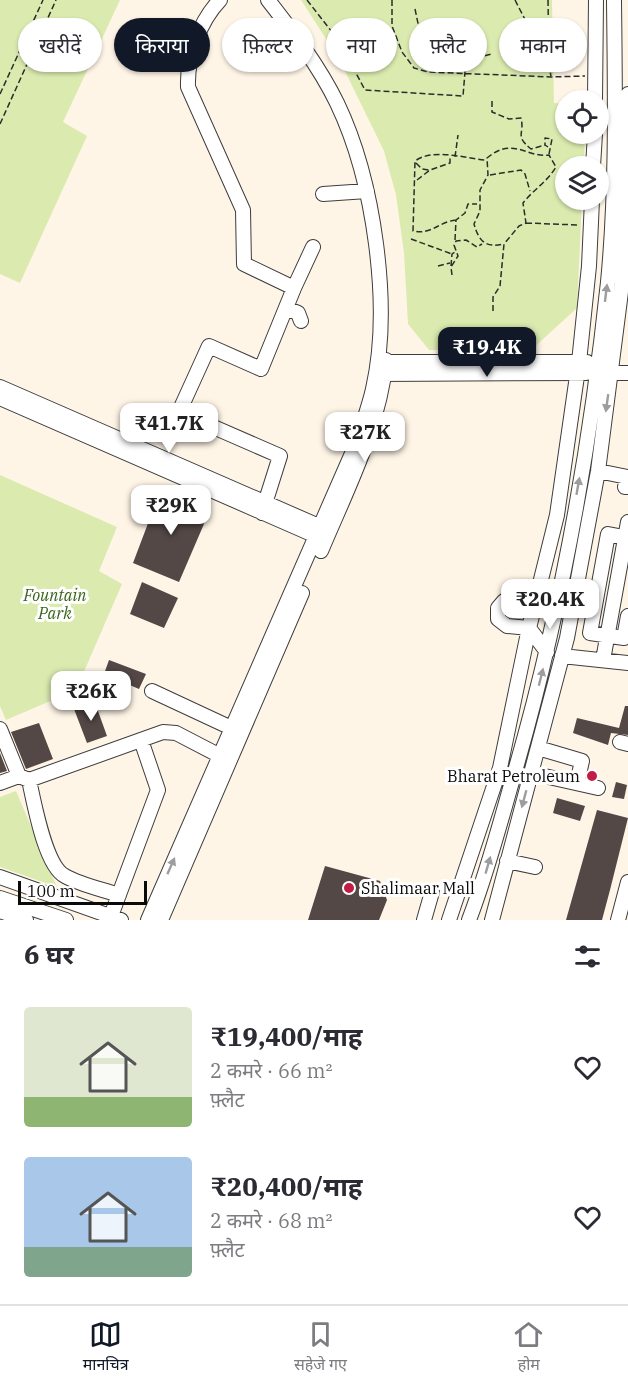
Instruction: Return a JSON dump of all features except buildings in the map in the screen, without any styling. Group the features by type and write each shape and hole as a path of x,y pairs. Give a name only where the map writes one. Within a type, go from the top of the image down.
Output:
{"street":[{"path":"220,0 211,10 193,50 188,66 188,87 243,210 244,264 294,288"},
{"path":"161,920 237,730 323,533 365,447 383,391 380,368 381,325 378,268 367,191 355,145 337,101 303,45 268,0"},
{"path":"279,0 311,42 345,99 363,142 375,187 387,268 389,327 380,368"},
{"path":"595,90 596,0"},
{"path":"469,920 505,806 547,652 556,612 597,367 608,281 612,187 614,0"},
{"path":"492,920 562,656 598,471 622,284 628,94"},
{"path":"323,194 367,191"},
{"path":"424,920 431,897 450,917 500,768 528,628 557,515 578,367 592,210"},
{"path":"265,508 280,456 179,412 209,346 261,369 313,247"},
{"path":"286,308 298,313 301,321"},
{"path":"380,368 613,367 628,361"},
{"path":"613,367 628,373"},
{"path":"0,387 29,394 99,424 265,508"},
{"path":"0,398 323,533"},
{"path":"598,471 628,478"},
{"path":"603,660 627,538 628,522"},
{"path":"547,652 528,628 501,623 498,619 498,608 504,601 537,596 556,612"},
{"path":"608,636 624,638 628,616"},
{"path":"562,656 628,663"},
{"path":"152,691 237,730"},
{"path":"0,729 24,778 45,843 56,867 63,876 119,895"},
{"path":"0,783 24,778 163,732 176,733 225,759"},
{"path":"0,877 116,918 119,895 158,789 141,740"},
{"path":"538,748 582,760 577,783"},
{"path":"148,920 225,759"},
{"path":"531,773 598,788"},
{"path":"507,861 535,867"},
{"path":"618,920 628,882"},
{"path":"0,898 20,915"},
{"path":"0,911 66,920"}],"path":[{"path":"0,94 43,0"},
{"path":"0,124 56,0"},
{"path":"307,0 339,41 365,90 464,96 466,60 492,54"},
{"path":"392,0 393,26 402,52 409,61"},
{"path":"514,0 524,18"},
{"path":"548,0 548,18"},
{"path":"415,9 417,18"},
{"path":"428,72 551,77 596,75"},
{"path":"550,72 551,77"},
{"path":"492,101 492,112 509,119 521,118 519,135 523,142 531,148 545,145 548,147 549,155 556,167 540,189 530,192 523,204 526,223"},
{"path":"455,158 458,135"},
{"path":"545,145 545,138 552,139 552,147 548,147"},
{"path":"504,244 488,246 483,243 474,224 480,211 480,190 488,175 487,160 495,151 517,147 533,153 549,155"},
{"path":"415,161 441,153 455,158 487,160"},
{"path":"416,180 430,170 450,163 451,157"},
{"path":"415,161 422,169 430,170"},
{"path":"415,161 413,231 436,230 446,222 456,220 465,213 468,204 479,205"},
{"path":"488,175 521,170 525,174 530,192"},
{"path":"451,266 458,256 454,238 456,220"},
{"path":"493,311 493,297 502,276 504,244 519,226 526,223 591,225"},
{"path":"411,239 452,254"},
{"path":"456,241 466,240 477,247 483,243"},
{"path":"452,275 452,254 456,251"},
{"path":"438,266 451,266"}],"green space":[{"path":"0,0 120,0 102,39 102,18 18,18 18,72 86,72 63,122 87,136 20,283 0,274"},
{"path":"301,0 552,0 552,18 499,18 499,72 553,72 555,144 585,144 584,156 555,156 555,210 582,210 577,308 531,350 429,350 408,324 404,253 396,195 384,151 345,72 397,72 397,18 326,18 326,39"},
{"name":"Fountain Park","path":"0,475 117,527 99,571 122,584 76,690 6,720 0,706"},
{"path":"16,791 57,887 0,867 0,797"}],"place":[{"name":"Bharat Petroleum","path":"592,776"},
{"name":"Shalimaar Mall","path":"349,888"}]}
